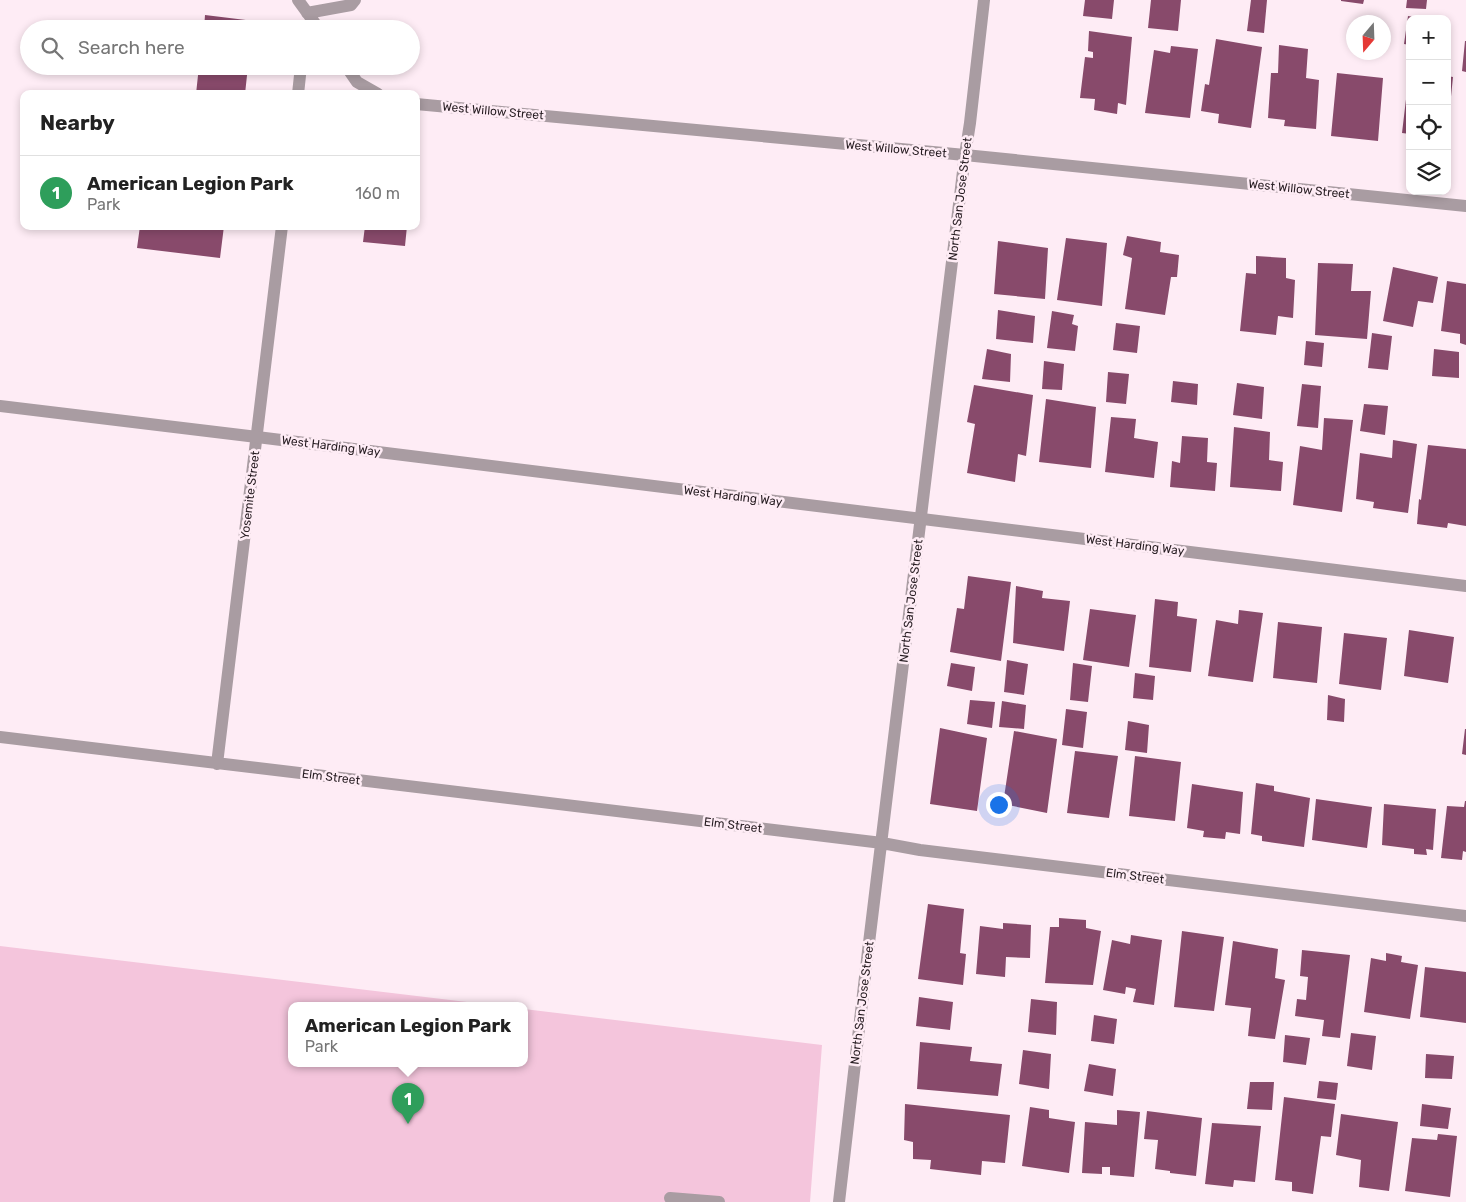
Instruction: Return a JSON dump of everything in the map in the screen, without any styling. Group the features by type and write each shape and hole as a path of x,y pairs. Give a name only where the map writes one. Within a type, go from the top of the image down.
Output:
{"street":[{"path":"298,0 308,6 351,5 355,0"},
{"name":"North San Jose Street","path":"839,1202 984,0"},
{"path":"306,20 308,6"},
{"path":"308,6 315,20"},
{"path":"298,90 300,75"},
{"path":"352,75 357,82 371,90"},
{"name":"West Willow Street","path":"420,104 1466,206"},
{"name":"Yosemite Street","path":"217,764 282,230"},
{"name":"West Harding Way","path":"0,406 1466,586"},
{"name":"Elm Street","path":"0,737 882,843 940,852 1466,916"},
{"path":"670,1198 719,1202"}],"shaded area":[{"path":"0,946 467,1002 288,1002 288,1067 528,1067 528,1009 822,1045 810,1202 0,1202"}],"building":[{"path":"1085,0 1114,0 1112,19 1083,16"},
{"path":"1151,0 1181,0 1178,31 1148,28"},
{"path":"1251,0 1267,0 1264,33 1247,31"},
{"path":"1341,0 1364,0 1363,4"},
{"path":"1407,0 1427,0 1426,9 1406,8"},
{"path":"205,15 246,20 205,20"},
{"path":"1089,31 1132,37 1126,105 1118,103 1117,114 1094,110 1095,99 1080,98 1085,57 1093,58 1093,52 1088,51"},
{"path":"1216,39 1262,47 1251,128 1218,123 1219,114 1201,111 1205,84 1209,85"},
{"path":"1466,41 1466,72 1462,71"},
{"path":"1279,45 1308,49 1306,78 1319,80 1316,129 1284,126 1285,120 1268,118 1271,73 1278,73"},
{"path":"1171,46 1198,49 1190,118 1145,113 1154,50 1170,53"},
{"path":"1337,73 1383,78 1378,141 1331,136"},
{"path":"198,75 247,75 245,90 196,90"},
{"path":"1451,77 1453,77 1451,96"},
{"path":"1406,99 1406,134 1402,133"},
{"path":"139,230 224,230 220,258 137,248"},
{"path":"364,230 407,230 405,246 363,242"},
{"path":"1127,236 1161,242 1160,252 1179,255 1177,277 1171,277 1165,315 1125,309 1132,258 1123,255"},
{"path":"1066,238 1107,243 1102,306 1057,300"},
{"path":"998,241 1048,248 1045,299 994,294"},
{"path":"1256,256 1286,258 1286,278 1295,280 1293,318 1278,316 1276,335 1240,331 1246,273 1256,274"},
{"path":"1318,263 1353,264 1351,291 1371,291 1367,339 1315,335"},
{"path":"1393,267 1438,277 1433,303 1418,301 1413,327 1383,321"},
{"path":"1447,281 1466,284 1466,345 1460,343 1460,334 1441,331"},
{"path":"998,310 1035,316 1033,343 996,339"},
{"path":"1052,311 1074,315 1072,324 1078,326 1075,351 1047,348"},
{"path":"1116,323 1140,326 1137,353 1113,350"},
{"path":"1372,333 1392,336 1388,370 1368,368"},
{"path":"1306,341 1324,343 1322,367 1304,365"},
{"path":"987,349 1011,354 1010,382 982,379"},
{"path":"1434,349 1459,352 1459,378 1432,376"},
{"path":"1044,361 1064,364 1062,390 1042,389"},
{"path":"1108,372 1129,374 1126,404 1106,402"},
{"path":"1173,381 1198,384 1197,405 1171,402"},
{"path":"1237,383 1264,387 1262,419 1233,415"},
{"path":"1302,384 1321,386 1318,428 1297,426"},
{"path":"974,385 1033,395 1026,456 1018,454 1015,482 967,473 975,424 967,422"},
{"path":"1046,399 1096,407 1091,468 1039,462"},
{"path":"1364,404 1388,406 1385,435 1360,431"},
{"path":"1111,417 1136,419 1134,438 1158,442 1154,478 1105,472"},
{"path":"1324,418 1353,420 1342,512 1293,505 1300,446 1322,450"},
{"path":"1234,427 1270,432 1269,460 1283,462 1281,491 1230,487"},
{"path":"1182,436 1208,438 1207,462 1217,463 1215,491 1170,487 1172,461 1180,463"},
{"path":"1393,440 1417,444 1408,513 1373,508 1374,502 1356,499 1360,453 1392,458"},
{"path":"1428,445 1466,449 1466,526 1448,523 1447,528 1417,524"},
{"path":"968,576 1011,582 1001,661 950,652 957,608 964,609"},
{"path":"1016,586 1043,591 1042,598 1070,601 1064,651 1013,643"},
{"path":"1155,599 1178,602 1177,616 1197,619 1191,672 1149,667"},
{"path":"1090,609 1136,615 1129,667 1083,660"},
{"path":"1239,610 1263,613 1253,682 1208,676 1216,620 1238,624"},
{"path":"1278,622 1322,627 1317,683 1273,678"},
{"path":"1409,630 1454,637 1448,683 1404,676"},
{"path":"1344,633 1387,638 1381,690 1339,684"},
{"path":"1007,660 1028,664 1024,695 1004,692"},
{"path":"951,663 975,667 972,691 947,686"},
{"path":"1073,663 1092,666 1088,702 1070,700"},
{"path":"1135,673 1155,676 1153,700 1133,698"},
{"path":"1328,695 1345,699 1344,722 1327,720"},
{"path":"970,700 995,702 992,728 967,724"},
{"path":"1002,701 1026,705 1024,729 999,727"},
{"path":"1066,709 1087,712 1083,748 1062,745"},
{"path":"1128,721 1149,725 1147,753 1125,750"},
{"path":"940,728 987,738 977,811 930,804"},
{"path":"1466,729 1466,755 1462,754"},
{"path":"1014,731 1057,739 1047,813 1003,804"},
{"path":"1075,751 1118,756 1109,818 1067,813"},
{"path":"1135,756 1181,762 1175,821 1129,816"},
{"path":"1256,783 1274,786 1274,791 1310,798 1304,847 1262,841 1262,836 1251,834"},
{"path":"1192,784 1243,792 1240,834 1226,832 1225,839 1203,837 1204,831 1187,828"},
{"path":"1316,799 1372,807 1367,848 1312,840"},
{"path":"1465,801 1466,852 1463,851 1462,860 1441,858 1447,806 1464,807"},
{"path":"1384,804 1436,809 1433,850 1426,849 1427,855 1414,854 1414,849 1382,845"},
{"path":"928,904 964,909 960,953 966,954 963,985 918,979"},
{"path":"1059,918 1086,920 1086,928 1101,931 1093,985 1045,983 1050,927 1059,927"},
{"path":"1003,923 1031,925 1030,958 1006,957 1005,977 976,974 980,926 1003,929"},
{"path":"1182,931 1224,937 1214,1011 1174,1007"},
{"path":"1131,935 1162,940 1154,1005 1133,1002 1136,989 1126,987 1125,994 1103,990 1112,940 1130,944"},
{"path":"1233,941 1278,949 1275,978 1285,980 1275,1039 1248,1036 1251,1008 1225,1005"},
{"path":"1302,950 1350,955 1340,1038 1322,1036 1324,1020 1295,1016 1297,999 1306,1000 1308,977 1300,976"},
{"path":"1386,953 1402,956 1401,962 1418,965 1410,1019 1364,1012 1371,958 1386,961"},
{"path":"1425,967 1466,972 1466,1023 1420,1017"},
{"path":"919,997 953,1002 950,1030 916,1026"},
{"path":"1031,999 1057,1002 1056,1035 1028,1032"},
{"path":"1094,1015 1117,1019 1114,1044 1091,1041"},
{"path":"1351,1033 1376,1036 1372,1070 1347,1066"},
{"path":"1285,1035 1310,1038 1306,1065 1283,1062"},
{"path":"920,1042 972,1047 970,1061 1002,1064 998,1096 917,1089"},
{"path":"1023,1050 1051,1054 1049,1089 1019,1084"},
{"path":"1426,1054 1454,1056 1452,1079 1425,1078"},
{"path":"1089,1064 1116,1069 1113,1096 1084,1091"},
{"path":"1319,1081 1338,1083 1336,1100 1317,1098"},
{"path":"1250,1082 1274,1082 1272,1110 1247,1109"},
{"path":"1284,1097 1335,1104 1331,1137 1321,1136 1313,1194 1292,1191 1292,1182 1275,1180"},
{"path":"905,1104 1010,1115 1005,1163 982,1161 981,1175 930,1169 931,1160 913,1159 913,1142 904,1140"},
{"path":"1422,1104 1451,1108 1448,1129 1420,1126"},
{"path":"1030,1107 1049,1110 1049,1118 1075,1122 1069,1173 1022,1166"},
{"path":"1117,1110 1140,1112 1134,1177 1110,1175 1110,1167 1102,1167 1102,1174 1082,1173 1085,1122 1117,1125"},
{"path":"1147,1111 1202,1118 1196,1176 1155,1169 1158,1140 1144,1139"},
{"path":"1341,1114 1398,1122 1389,1191 1359,1187 1361,1160 1336,1155"},
{"path":"1212,1123 1261,1126 1255,1182 1234,1180 1233,1187 1205,1184"},
{"path":"1438,1134 1457,1136 1450,1197 1405,1191 1412,1138 1437,1140"}],"place":[{"name":"American Legion Park","path":"408,1124"}]}
